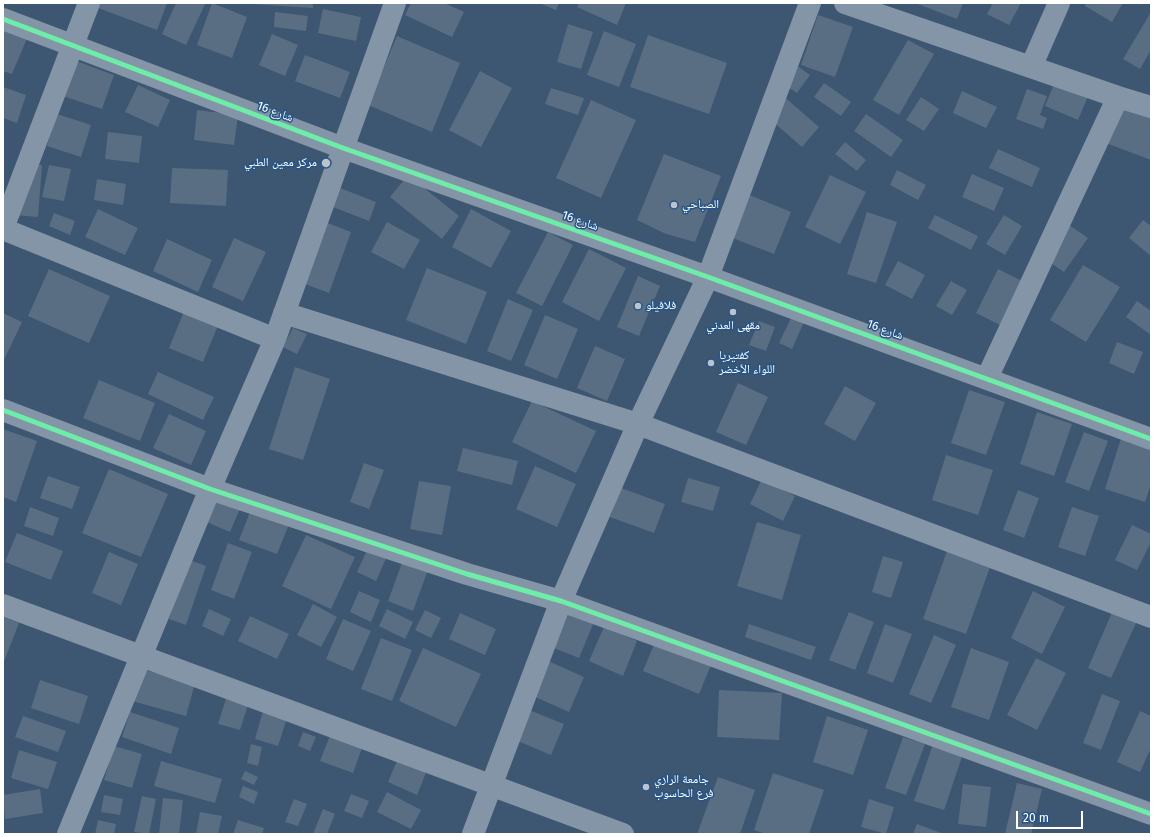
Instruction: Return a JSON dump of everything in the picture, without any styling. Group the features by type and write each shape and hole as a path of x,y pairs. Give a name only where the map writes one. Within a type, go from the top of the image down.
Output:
{"street":[{"path":"90,3 3,228 275,339"},
{"path":"68,834 210,489 275,339 395,3"},
{"path":"473,834 490,785 561,601 638,424 708,277 810,3"},
{"path":"845,3 1118,98 1151,107"},
{"path":"1031,68 1059,3"},
{"name":"شارع 16","path":"3,19 343,148 708,277 1151,439"},
{"path":"987,378 1118,98"},
{"path":"284,313 638,424 1151,617"},
{"path":"3,410 210,489 467,574 561,601 1151,814"},
{"path":"3,605 623,834"}],"building":[{"path":"85,3 167,3 157,30"},
{"path":"176,3 205,4 186,45 162,34"},
{"path":"212,3 247,17 232,58 197,45"},
{"path":"313,3 313,8 252,4"},
{"path":"411,3 444,3 464,12 452,37 405,15"},
{"path":"539,3 559,3 556,10"},
{"path":"579,3 626,3 617,25 577,7"},
{"path":"915,3 963,3 957,19"},
{"path":"993,3 1021,3 1009,25 987,14"},
{"path":"1086,3 1123,3 1112,22 1085,6"},
{"path":"323,9 361,17 356,41 318,33"},
{"path":"275,12 308,16 306,31 274,27"},
{"path":"1151,12 1151,50 1140,69 1123,59"},
{"path":"818,15 853,27 835,77 801,65"},
{"path":"568,24 593,32 581,69 557,62"},
{"path":"3,26 28,36 12,74 3,71"},
{"path":"604,31 636,44 619,87 587,75"},
{"path":"272,34 298,45 285,76 259,65"},
{"path":"648,35 727,63 709,114 630,87"},
{"path":"397,36 460,63 432,132 368,105"},
{"path":"908,40 934,54 899,115 873,100"},
{"path":"305,55 350,72 340,98 295,81"},
{"path":"789,60 810,75 797,93 775,79"},
{"path":"76,61 114,75 102,109 63,96"},
{"path":"480,71 512,88 481,147 449,130"},
{"path":"1055,82 1088,96 1078,120 1045,106"},
{"path":"824,83 851,102 841,116 814,97"},
{"path":"138,85 170,100 158,127 125,112"},
{"path":"3,87 26,95 17,123 3,118"},
{"path":"551,88 584,98 578,115 545,104"},
{"path":"1027,89 1047,96 1040,115 1047,118 1043,129 1016,119"},
{"path":"962,91 997,107 986,128 953,113"},
{"path":"782,95 819,127 802,147 765,115"},
{"path":"921,97 939,109 924,131 906,120"},
{"path":"591,100 636,120 601,198 556,178"},
{"path":"1121,102 1151,113 1151,160 1106,143"},
{"path":"197,110 238,115 234,145 194,140"},
{"path":"57,114 91,125 81,157 47,146"},
{"path":"866,114 903,140 891,157 854,131"},
{"path":"108,132 142,136 139,163 105,159"},
{"path":"845,142 866,160 857,171 835,154"},
{"path":"998,149 1040,168 1032,187 989,168"},
{"path":"664,154 721,176 695,242 666,234 637,220"},
{"path":"19,163 42,165 38,217 14,215"},
{"path":"49,165 71,169 64,201 42,197"},
{"path":"172,168 228,170 226,206 170,203"},
{"path":"897,170 926,185 918,200 890,185"},
{"path":"972,174 1004,188 994,211 962,197"},
{"path":"408,175 459,216 442,239 390,197"},
{"path":"830,175 866,192 840,244 805,227"},
{"path":"97,179 126,184 123,205 94,200"},
{"path":"340,188 376,202 369,221 333,207"},
{"path":"747,194 791,212 774,254 730,237"},
{"path":"98,209 138,228 125,255 85,237"},
{"path":"471,209 511,231 491,268 452,247"},
{"path":"867,212 897,222 876,283 847,274"},
{"path":"54,213 75,221 70,235 49,226"},
{"path":"935,215 978,236 971,250 928,228"},
{"path":"1004,215 1022,226 1005,255 986,244"},
{"path":"312,217 351,232 329,293 289,278"},
{"path":"1143,220 1151,226 1151,256 1129,238"},
{"path":"387,222 420,240 404,269 371,252"},
{"path":"1069,225 1088,238 1064,272 1045,259"},
{"path":"548,232 573,245 542,306 516,293"},
{"path":"234,238 266,252 243,301 212,287"},
{"path":"167,239 212,260 198,292 153,271"},
{"path":"589,249 626,268 599,321 562,302"},
{"path":"898,261 925,275 912,299 885,285"},
{"path":"1083,265 1120,287 1086,342 1050,320"},
{"path":"427,268 487,292 466,344 406,320"},
{"path":"49,269 110,296 89,343 28,316"},
{"path":"998,269 1038,289 1016,333 976,313"},
{"path":"638,276 660,286 639,336 617,327"},
{"path":"951,281 967,290 952,315 936,306"},
{"path":"508,299 533,310 511,361 487,351"},
{"path":"1137,301 1151,311 1151,335 1126,317"},
{"path":"185,309 219,323 203,362 169,348"},
{"path":"3,313 22,322 3,362"},
{"path":"545,315 578,329 557,379 524,365"},
{"path":"792,316 804,322 792,349 779,343"},
{"path":"759,321 775,327 766,351 749,345"},
{"path":"293,328 307,334 297,354 283,347"},
{"path":"1117,342 1143,352 1134,374 1109,363"},
{"path":"595,346 625,359 607,401 577,388"},
{"path":"295,367 330,379 303,460 269,449"},
{"path":"158,372 214,397 203,420 148,394"},
{"path":"99,380 155,403 140,441 83,418"},
{"path":"738,383 768,397 746,445 716,432"},
{"path":"845,386 876,403 855,441 824,424"},
{"path":"969,390 1005,402 986,455 951,443"},
{"path":"532,401 596,431 576,473 512,442"},
{"path":"1037,412 1072,424 1054,476 1020,464"},
{"path":"169,414 206,431 191,465 153,448"},
{"path":"3,429 37,441 16,502 3,497"},
{"path":"1084,432 1108,441 1089,491 1065,482"},
{"path":"1123,432 1151,441 1151,484 1145,502 1105,489"},
{"path":"463,448 518,461 512,485 457,471"},
{"path":"946,455 993,470 978,515 932,500"},
{"path":"364,463 384,470 369,509 350,502"},
{"path":"535,466 576,484 557,527 516,509"},
{"path":"109,469 168,494 141,557 82,533"},
{"path":"48,476 80,487 72,509 40,498"},
{"path":"688,478 720,487 713,511 681,502"},
{"path":"762,479 795,496 783,521 750,504"},
{"path":"419,481 451,486 442,535 410,529"},
{"path":"210,482 245,497 230,532 195,517"},
{"path":"621,488 665,504 654,533 610,517"},
{"path":"1018,490 1039,498 1024,538 1003,530"},
{"path":"30,507 59,518 53,536 24,526"},
{"path":"252,507 290,522 277,554 239,540"},
{"path":"1072,507 1099,516 1085,556 1058,547"},
{"path":"757,522 801,535 782,600 737,586"},
{"path":"1132,525 1151,534 1151,542 1137,570 1115,560"},
{"path":"17,533 63,551 51,580 5,562"},
{"path":"306,535 355,557 331,609 282,586"},
{"path":"228,543 252,552 234,599 211,590"},
{"path":"368,548 387,556 376,581 357,572"},
{"path":"947,551 990,567 966,634 923,619"},
{"path":"109,552 138,564 121,605 92,593"},
{"path":"883,556 903,562 891,598 872,592"},
{"path":"189,560 206,566 186,625 169,619"},
{"path":"403,560 428,570 413,611 388,601"},
{"path":"359,591 380,600 371,622 350,612"},
{"path":"1033,591 1065,607 1042,654 1011,638"},
{"path":"313,604 337,617 321,647 297,635"},
{"path":"209,609 231,619 223,636 202,626"},
{"path":"387,609 413,622 405,639 379,626"},
{"path":"425,610 441,618 431,638 415,630"},
{"path":"1113,610 1137,621 1111,678 1088,668"},
{"path":"568,611 594,622 579,658 554,648"},
{"path":"849,612 874,622 855,670 829,660"},
{"path":"460,613 496,629 485,655 449,639"},
{"path":"250,616 289,634 277,659 238,641"},
{"path":"3,617 19,623 3,664"},
{"path":"343,619 371,631 353,671 326,659"},
{"path":"749,624 816,647 811,660 745,637"},
{"path":"885,624 912,634 893,683 867,673"},
{"path":"604,627 637,641 623,676 589,661"},
{"path":"934,635 956,645 931,703 909,694"},
{"path":"381,638 412,650 392,701 361,689"},
{"path":"655,642 711,665 699,694 643,671"},
{"path":"423,648 481,674 456,727 399,701"},
{"path":"971,648 1009,662 989,720 951,707"},
{"path":"537,656 584,677 569,712 522,691"},
{"path":"1036,658 1066,673 1037,730 1007,715"},
{"path":"141,669 195,683 186,716 132,701"},
{"path":"40,680 88,696 79,724 31,708"},
{"path":"719,690 782,693 779,740 717,737"},
{"path":"1102,694 1120,701 1101,750 1083,743"},
{"path":"226,699 248,705 240,730 218,724"},
{"path":"519,706 564,724 551,755 506,736"},
{"path":"263,711 287,718 278,746 255,739"},
{"path":"1140,711 1151,716 1151,748 1140,772 1117,762"},
{"path":"130,712 179,728 171,754 122,737"},
{"path":"23,716 66,731 58,752 15,737"},
{"path":"827,716 868,730 853,775 813,762"},
{"path":"303,732 316,737 310,751 298,746"},
{"path":"331,733 363,745 353,773 320,761"},
{"path":"903,737 925,744 906,795 885,788"},
{"path":"251,744 262,747 258,766 247,763"},
{"path":"933,744 963,754 944,810 914,801"},
{"path":"114,746 142,754 132,788 104,780"},
{"path":"19,750 57,762 48,789 11,778"},
{"path":"399,756 428,768 417,795 388,782"},
{"path":"161,761 222,779 215,803 154,786"},
{"path":"245,771 258,777 254,785 241,779"},
{"path":"773,773 824,790 809,834 766,834 754,830"},
{"path":"718,777 755,790 740,834 697,834"},
{"path":"1017,783 1042,789 1031,834 1005,834"},
{"path":"963,784 991,787 986,827 958,824"},
{"path":"243,786 258,792 254,804 239,797"},
{"path":"40,789 43,813 5,819 3,795"},
{"path":"387,792 421,810 411,829 377,812"},
{"path":"351,794 369,801 362,818 344,811"},
{"path":"104,795 123,799 120,815 101,812"},
{"path":"142,796 156,799 149,834 134,832"},
{"path":"163,798 183,800 179,834 159,834"},
{"path":"294,799 307,804 298,826 285,822"},
{"path":"869,799 894,807 886,834 861,827"},
{"path":"323,809 335,814 327,834 313,834"},
{"path":"200,812 222,816 218,834 196,834"},
{"path":"98,820 116,824 114,834 95,834"},
{"path":"238,820 264,828 262,834 233,834"},
{"path":"917,824 944,834 913,834"}],"cycle path":[{"path":"3,19 343,148 708,277 1151,439"},
{"path":"3,410 210,489 467,574 561,601 1151,814"}],"place":[{"name":"مركز معين الطبي","path":"326,163"},
{"name":"الصباحي","path":"674,205"},
{"name":"فلافيلو","path":"638,306"},
{"name":"مقهى العدني","path":"733,312"},
{"name":"كفتيريا اللواء الأخضر","path":"711,363"},
{"name":"جامعة الرازي فرع الحاسوب","path":"646,787"}]}
